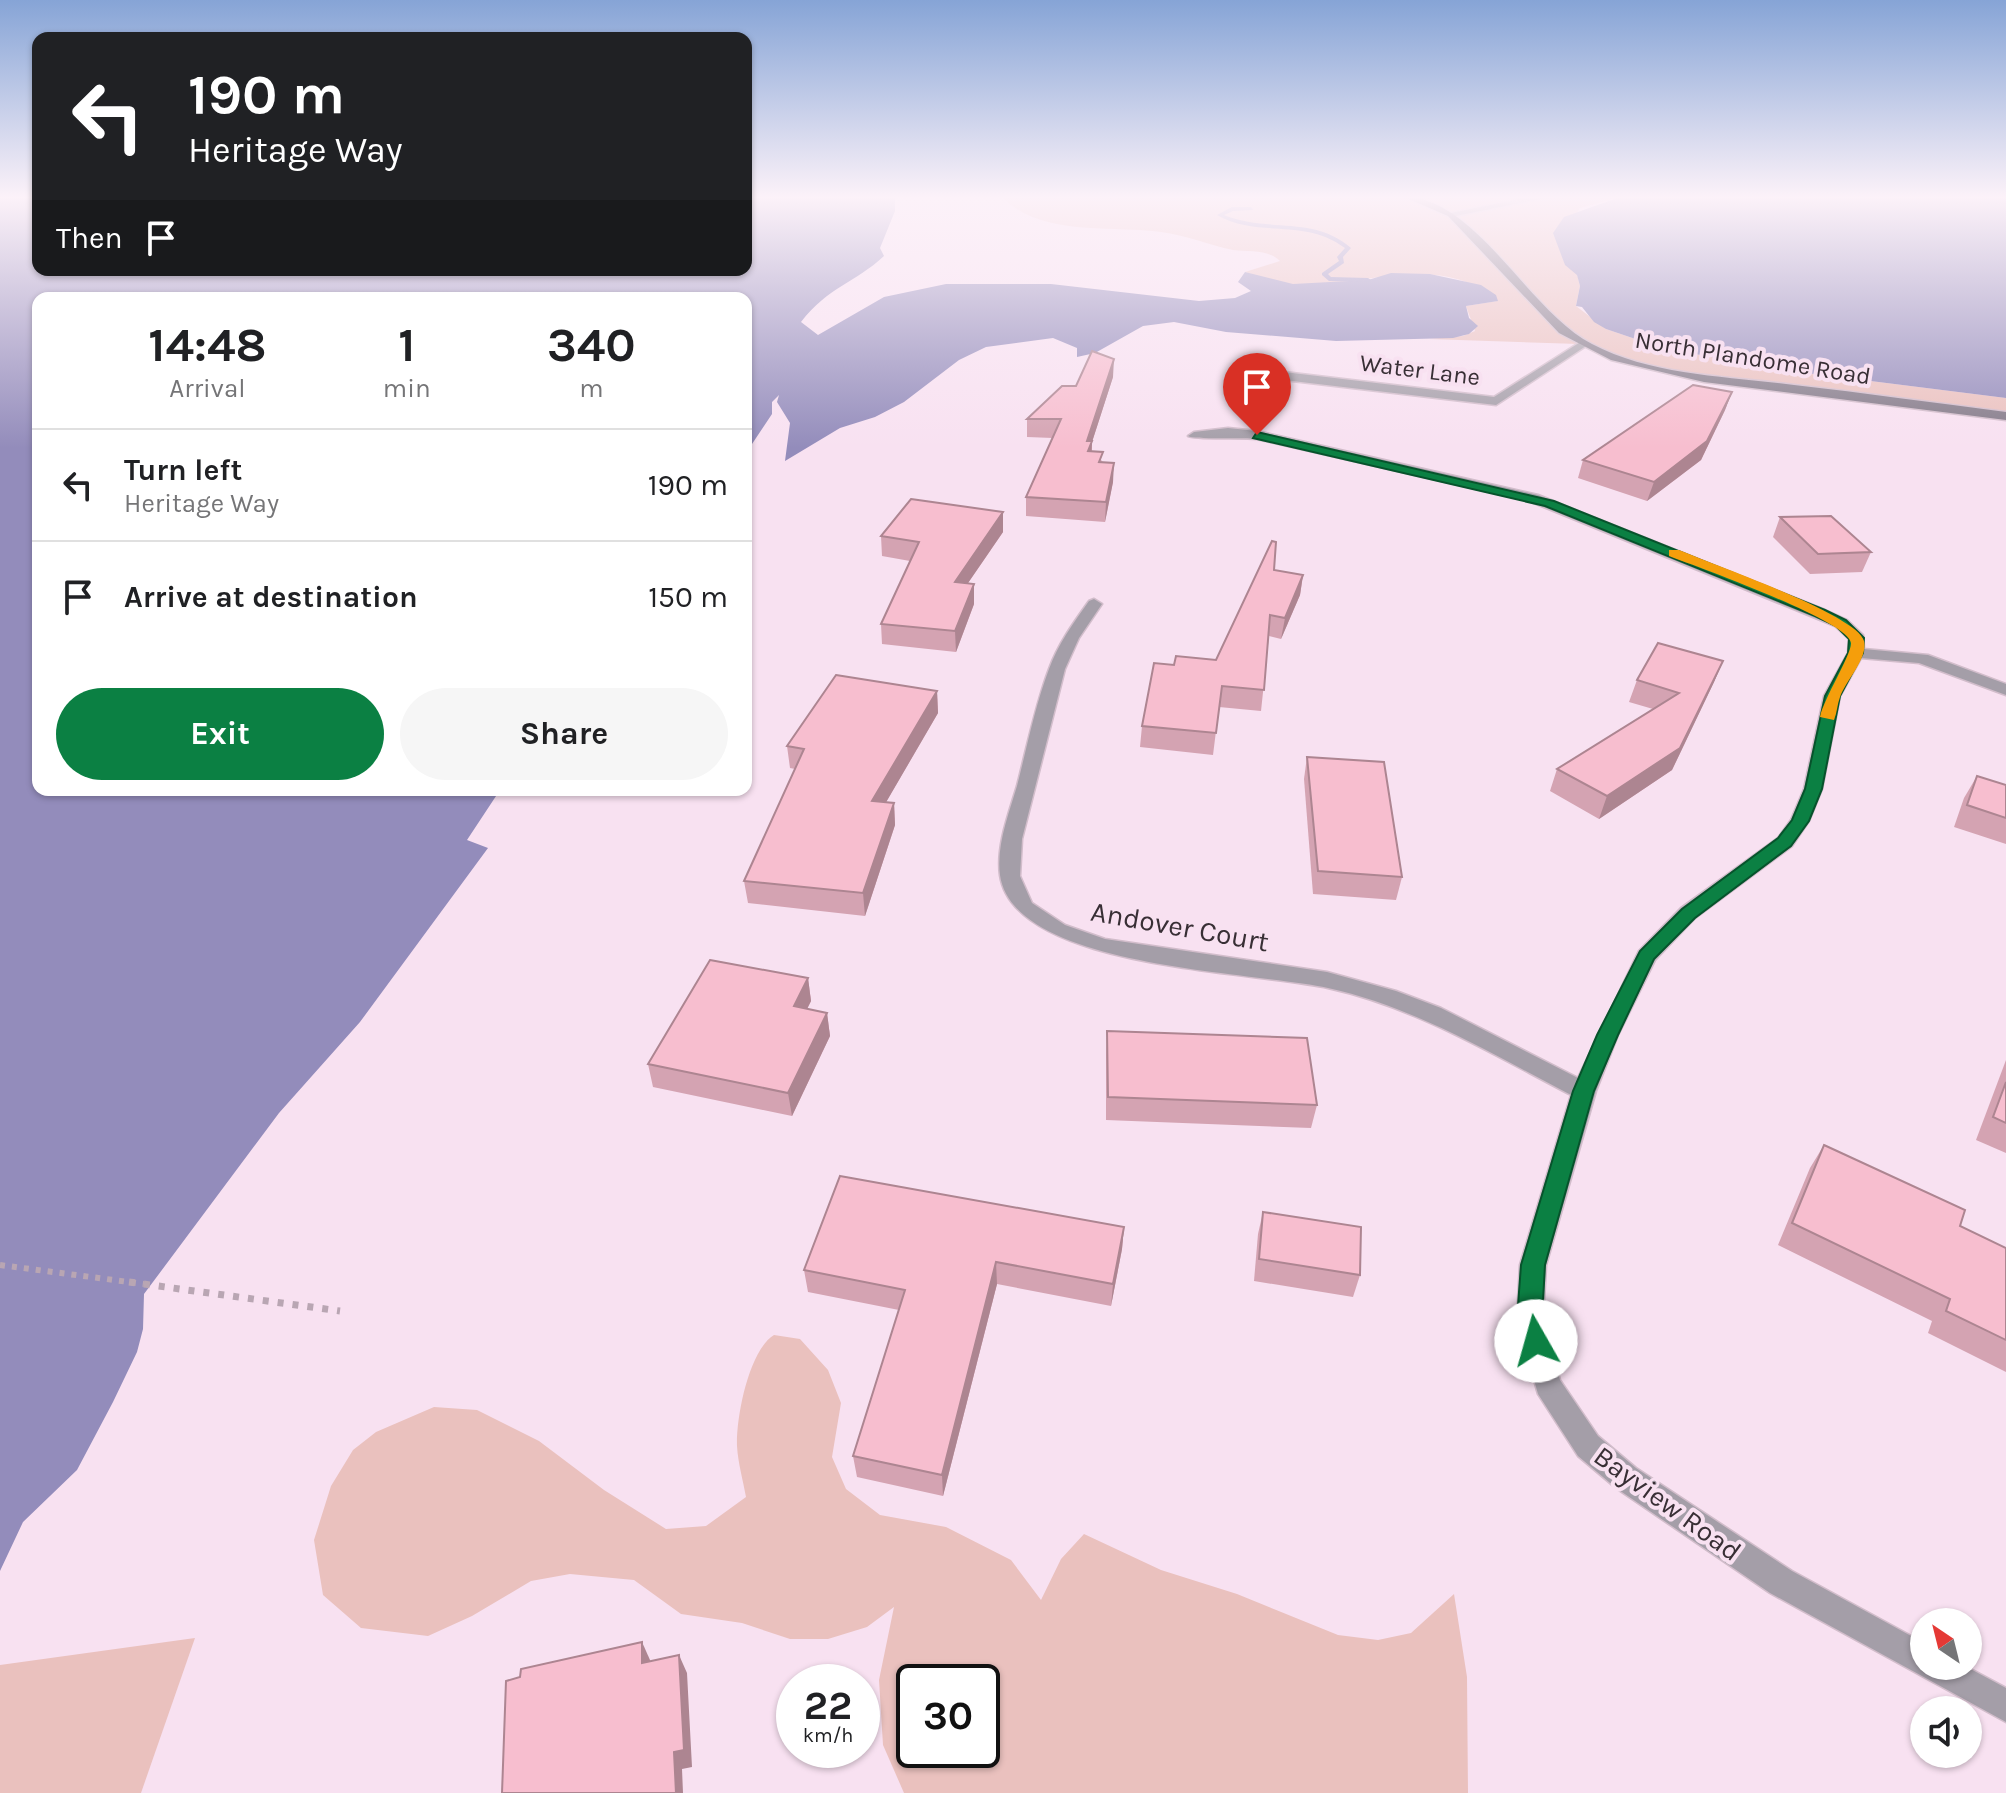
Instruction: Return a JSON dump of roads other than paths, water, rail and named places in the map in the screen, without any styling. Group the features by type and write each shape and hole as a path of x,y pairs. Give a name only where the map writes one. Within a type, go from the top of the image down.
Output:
{"main road":[{"name":"North Plandome Road","path":"1515,281 1563,331 1582,344 1616,359 1662,370 2006,416"}],"street":[{"name":"Water Lane","path":"1284,376 1496,401 1582,344"},
{"path":"1194,436 1228,432 1257,435 1533,498 1833,619 1854,633 1858,644 1856,653 1922,658 2006,690"},
{"name":"Andover Court","path":"1094,604 1071,638 1057,669 1012,839 1010,876 1024,907 1058,930 1102,946 1327,980 1388,997 1433,1014 1584,1091"},
{"name":"Bayview Road","path":"1856,653 1832,696 1813,789 1800,821 1785,842 1688,913 1646,956 1584,1091 1533,1265 1530,1319 1548,1385 1588,1446 1626,1478 1781,1582 1910,1653"},
{"path":"1959,1680 2006,1706"}]}
